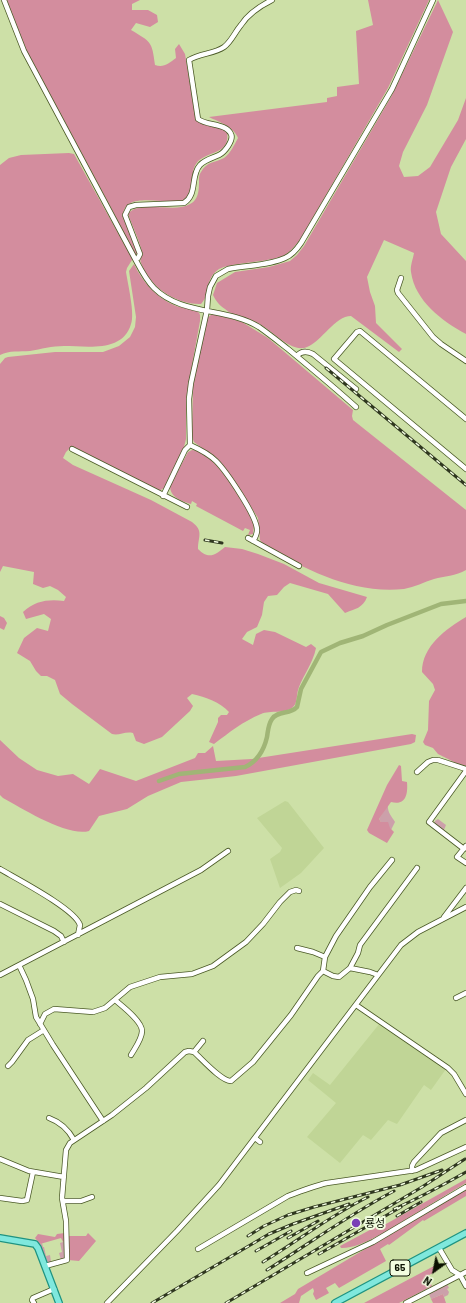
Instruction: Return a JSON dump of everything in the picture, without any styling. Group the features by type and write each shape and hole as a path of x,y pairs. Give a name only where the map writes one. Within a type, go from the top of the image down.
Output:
{"main road":[{"name":"65","path":"335,1303 466,1233"},
{"path":"0,1238 35,1244 46,1266 59,1303"}],"street":[{"path":"4,0 24,51 145,276 155,289 168,299 179,304 224,314 252,323 297,356 356,406"},
{"path":"138,258 140,254 125,215 129,207 136,205 184,203 192,195 194,180 200,165 206,160 222,153 227,148 232,137 225,128 206,123 198,118 189,60 196,56 223,48 229,43 242,23 250,15 272,0"},
{"path":"190,446 189,399 191,383 207,310 210,287 216,276 222,272 236,267 286,258 293,253 301,243 392,89 433,0"},
{"path":"401,278 398,293 433,337 466,361"},
{"path":"466,419 360,331 357,332 334,359 466,469"},
{"path":"297,356 304,352 313,354 356,389"},
{"path":"164,496 185,450 190,446"},
{"path":"190,446 198,448 216,460 233,484 253,515 256,523 257,530 253,541"},
{"path":"72,449 187,507"},
{"path":"248,538 300,566"},
{"path":"417,772 433,760 438,760 466,770 428,822 465,847 458,857 466,863"},
{"path":"0,975 201,870 228,851"},
{"path":"46,1266 67,1260 66,1221 63,1201 65,1145 103,1121 146,1088 185,1052 194,1052 227,1081 231,1081 253,1062 291,1015 323,971 325,957 336,936 350,914 392,860"},
{"path":"323,971 339,977 350,968 358,953 360,945 417,868"},
{"path":"0,869 56,902 77,919 80,925 78,935"},
{"path":"443,918 466,888"},
{"path":"40,1024 45,1014 54,1010 93,1012 105,1008 130,987 160,977 192,974 213,966 233,953 255,934 275,907 290,892 296,890 299,891"},
{"path":"0,904 54,931 61,936 64,942"},
{"path":"107,1303 209,1197 401,945 410,937 466,907"},
{"path":"297,948 325,957"},
{"path":"19,965 33,999 36,1016 40,1024 103,1121"},
{"path":"350,968 378,975"},
{"path":"456,998 466,993"},
{"path":"115,1000 134,1018 141,1027 141,1036 131,1055"},
{"path":"356,1004 448,1068 466,1094"},
{"path":"8,1066 28,1040 44,1030"},
{"path":"194,1052 203,1041"},
{"path":"49,1118 61,1124 74,1140"},
{"path":"412,1171 414,1162 435,1138 441,1133 466,1120"},
{"path":"255,1138 260,1142"},
{"path":"198,1249 288,1196 308,1188 412,1171 466,1148"},
{"path":"0,1159 19,1168 33,1172 64,1177"},
{"path":"0,1198 22,1201 27,1200 33,1172"},
{"path":"307,1273 373,1242 466,1187"},
{"path":"63,1201 81,1201 92,1197"},
{"path":"439,1248 452,1270 460,1276 466,1286"},
{"path":"406,1303 466,1272"},
{"path":"34,1303 32,1300 33,1298 54,1289"}],"shaded area":[{"path":"7,0 140,0 132,4 132,10 148,10 157,15 158,22 150,27 136,23 131,30 147,40 153,51 155,65 158,66 169,63 176,58 175,49 179,44 185,54 195,114 198,120 223,129 227,132 227,140 225,145 216,152 205,156 196,164 189,195 186,199 174,202 146,200 137,201 130,204 125,209 123,217 138,252 136,256 25,48"},
{"path":"368,0 429,0 388,88 300,240 289,252 281,257 232,265 219,269 211,277 206,296 201,304 192,304 174,298 165,293 150,280 145,272 141,262 141,248 128,214 132,210 138,208 175,208 186,206 194,201 198,195 199,176 203,168 224,158 232,149 238,138 230,128 209,117 327,102 327,98 337,96 337,87 359,84 356,31 373,25"},
{"path":"438,0 453,32 427,105 403,152 399,166 404,177 418,176 430,167 458,120 466,98 466,139 451,167 436,212 441,234 466,261 466,334 448,323 431,309 418,292 411,272 414,253 384,240 367,277 375,306 376,323 402,349 399,352 351,316 339,320 313,344 301,348 294,347 262,325 240,317 221,306 213,295 217,283 235,272 269,267 290,261 297,255 304,246 391,97"},
{"path":"74,154 132,258 126,272 132,307 131,324 127,333 120,340 112,344 93,347 55,346 30,351 4,353 0,355 0,165 9,158 21,155"},
{"path":"134,264 146,284 163,299 176,306 198,312 200,315 186,399 186,439 184,447 164,488 159,491 71,447 63,458 73,465 151,500 192,522 198,528 200,534 198,549 205,554 215,554 225,547 242,549 284,564 319,583 367,597 361,606 345,613 328,594 290,583 277,595 268,596 264,602 262,615 257,627 247,632 242,639 253,645 256,634 264,630 275,632 306,647 311,644 316,648 313,659 299,687 296,703 293,707 254,717 214,744 209,742 218,722 218,718 221,715 227,715 229,712 212,700 192,694 187,698 193,706 190,711 162,737 144,744 136,741 133,733 112,734 72,704 60,694 55,680 47,676 41,676 30,661 17,653 24,638 37,628 48,631 51,619 44,614 26,619 23,612 37,603 53,600 64,601 66,597 58,590 50,586 43,588 33,584 34,572 3,566 0,572 0,364 5,358 8,357 55,352 103,352 119,346 130,337 135,327 136,317 129,271"},
{"path":"215,314 242,322 268,338 353,410 353,420 466,510 466,570 458,574 434,579 404,589 385,590 367,588 332,579 315,572 265,546 260,540 258,518 251,507 218,460 194,442 192,437 193,385 207,318"},
{"path":"192,450 200,452 209,458 234,488 252,517 254,524 253,534 248,535 250,530 245,528 243,531 196,506 197,504 192,501 191,504 174,496 170,490 170,486 188,452"},
{"path":"0,616 4,618 7,623 4,630 0,628"},
{"path":"466,617 466,766 438,754 433,748 425,745 423,742 428,730 429,701 435,690 433,684 422,672 426,654 436,639"},
{"path":"412,734 416,735 415,742 411,744 236,776 181,782 148,796 127,809 99,816 89,831 80,832 58,826 33,815 0,795 0,740 19,758 37,770 58,776 73,774 89,784 100,769 136,781 195,758 198,753 205,753 213,746 216,761 252,759"},
{"path":"399,765 401,766 402,781 407,782 407,791 403,801 396,803 391,802 379,819 381,822 388,822 390,828 394,832 387,843 369,833 367,830 387,785"},
{"path":"285,801 288,802 324,848 301,873 280,888 270,859 280,852 282,848 257,818"},
{"path":"388,805 389,812 395,822 391,830 379,819"},
{"path":"438,819 446,825 444,830 434,824"},
{"path":"380,1023 446,1069 431,1090 424,1085 397,1124 388,1120 371,1140 363,1135 340,1163 307,1137 336,1103 308,1080 313,1073 330,1085"},
{"path":"466,1179 466,1183 378,1236 358,1245 341,1248 340,1246 381,1224 386,1224"},
{"path":"466,1189 466,1196 424,1221 423,1220 389,1245 388,1244 380,1249 386,1261 339,1288 335,1283 326,1288 329,1293 316,1300 313,1294 313,1288 301,1296 299,1303 280,1303 295,1294 298,1289"},
{"path":"65,1233 66,1241 63,1242 61,1238 40,1244 35,1238 38,1234 55,1237 57,1234"},
{"path":"88,1233 96,1241 79,1261 68,1260 69,1236 86,1236"},
{"path":"66,1241 65,1259 61,1260 59,1253 62,1252 60,1243"},
{"path":"42,1243 46,1256 50,1255 51,1262 48,1263 40,1244"},
{"path":"434,1266 437,1271 427,1276 432,1286 399,1303 364,1303"},
{"path":"447,1284 449,1288 447,1289 449,1292 448,1295 444,1297 443,1294 431,1299 429,1294"},
{"path":"443,1294 446,1303 433,1303 431,1299"}],"waterway":[{"path":"159,781 179,774 245,767 250,765 262,751 272,719 277,714 291,711 297,707 301,689 321,652 340,643 363,636 441,604 466,601"}],"railway":[{"path":"326,368 466,485"},
{"path":"205,540 222,543"},
{"path":"226,1303 422,1187 465,1159"},
{"path":"248,1236 264,1226 288,1215 400,1185 442,1170"},
{"path":"394,1209 466,1172"},
{"path":"267,1270 346,1219 394,1191"},
{"path":"263,1262 328,1220 368,1197"},
{"path":"397,1216 421,1202"},
{"path":"152,1303 269,1234 349,1204"},
{"path":"319,1254 401,1207"},
{"path":"288,1238 318,1221"},
{"path":"256,1251 291,1231"}],"place":[{"name":"룡성","path":"356,1223"}]}
